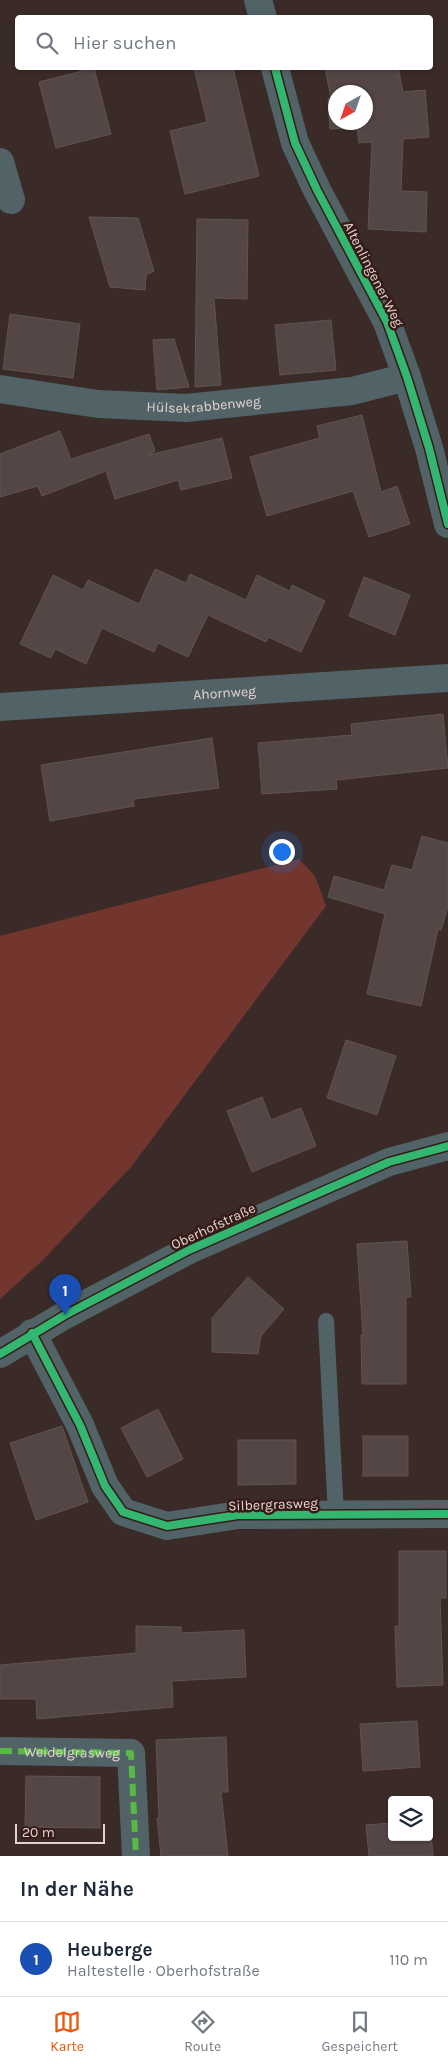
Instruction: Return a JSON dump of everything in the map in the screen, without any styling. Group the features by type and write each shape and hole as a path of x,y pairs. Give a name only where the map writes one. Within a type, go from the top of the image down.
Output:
{"street":[{"path":"258,0 262,15"},
{"name":"Altenlingener Weg","path":"275,70 295,143 317,190 387,322 407,377 429,448 448,524"},
{"path":"0,162 11,200"},
{"name":"Hülsekrabbenweg","path":"0,389 98,404 186,408 352,391 407,377"},
{"name":"Ahornweg","path":"0,707 448,678"},
{"name":"Oberhofstraße","path":"0,1354 32,1334 189,1250 389,1162 448,1146"},
{"name":"Silbergrasweg","path":"32,1334 80,1425 105,1486 123,1512 167,1526 238,1515 448,1514"},
{"name":"Weidelgrasweg","path":"0,1751 132,1753 136,1856"}],"lane":[{"path":"326,1321 336,1515"}],"shaded area":[{"path":"299,859 315,876 326,906 131,1167 43,1260 0,1299 0,936"}],"building":[{"path":"86,70 95,70 111,134 56,148 39,82"},
{"path":"194,70 233,70 259,176 185,194 170,131 207,122"},
{"path":"325,70 398,70 403,92 425,90 429,137 403,139 401,191 427,192 426,232 368,229 372,142 359,143 357,130 373,130 373,85 328,85"},
{"path":"89,217 138,218 154,271 146,275 145,290 110,287"},
{"path":"197,219 248,220 247,299 214,298 221,385 195,387"},
{"path":"10,314 80,324 73,378 3,369"},
{"path":"331,320 336,370 280,375 275,325"},
{"path":"174,339 189,387 157,390 153,340"},
{"path":"362,415 381,492 397,486 410,524 369,537 353,491 267,516 250,457 320,438 317,426"},
{"path":"60,431 71,459 149,434 155,451 148,455 222,438 232,478 181,490 178,480 115,499 106,471 42,496 38,486 0,497 0,454"},
{"path":"155,569 186,583 190,574 246,600 257,575 290,591 292,585 325,601 301,652 268,637 266,642 208,615 188,657 158,643 154,652 102,628 86,664 55,649 51,658 20,644 53,575 83,590 88,580 139,604"},
{"path":"364,577 410,595 395,635 349,616"},
{"path":"443,714 448,768 336,780 337,789 262,794 258,743 352,735 351,724"},
{"path":"212,738 219,788 133,799 134,806 50,821 41,765"},
{"path":"422,836 448,843 448,907 441,930 438,929 421,1006 367,994 385,914 328,897 334,876 384,890 392,865 412,870"},
{"path":"346,1040 396,1056 377,1115 327,1098"},
{"path":"262,1097 271,1120 301,1108 316,1146 252,1172 227,1111"},
{"path":"407,1241 411,1297 406,1297 406,1384 362,1384 361,1335 363,1335 357,1244"},
{"path":"248,1277 284,1309 261,1336 258,1354 212,1352 212,1318"},
{"path":"158,1409 183,1459 147,1477 121,1428"},
{"path":"62,1426 88,1502 36,1520 10,1443"},
{"path":"363,1436 408,1436 408,1476 363,1476"},
{"path":"238,1440 296,1440 296,1484 238,1485"},
{"path":"399,1551 446,1551 446,1598 440,1598 443,1685 397,1687 395,1626 399,1626"},
{"path":"136,1626 181,1627 181,1633 244,1630 246,1677 172,1681 173,1707 37,1719 36,1699 0,1699 0,1665 136,1653"},
{"path":"417,1721 420,1767 363,1771 360,1724"},
{"path":"226,1737 228,1792 221,1792 228,1856 161,1856 157,1818 159,1818 156,1740"},
{"path":"26,1776 100,1777 100,1828 25,1827"},
{"path":"388,1823 388,1841 432,1841 433,1856 369,1856 366,1825"}],"marked path":[{"path":"0,1751 131,1753 136,1856"}],"cycle path":[{"path":"276,70 295,143 317,190 387,322 407,377 429,448 448,524"},
{"path":"0,1354 65,1315 189,1250 389,1162 448,1146"},
{"path":"32,1333 80,1425 105,1486 123,1512 167,1526 238,1515 448,1514"}],"place":[{"name":"Heuberge","path":"65,1315"}]}
